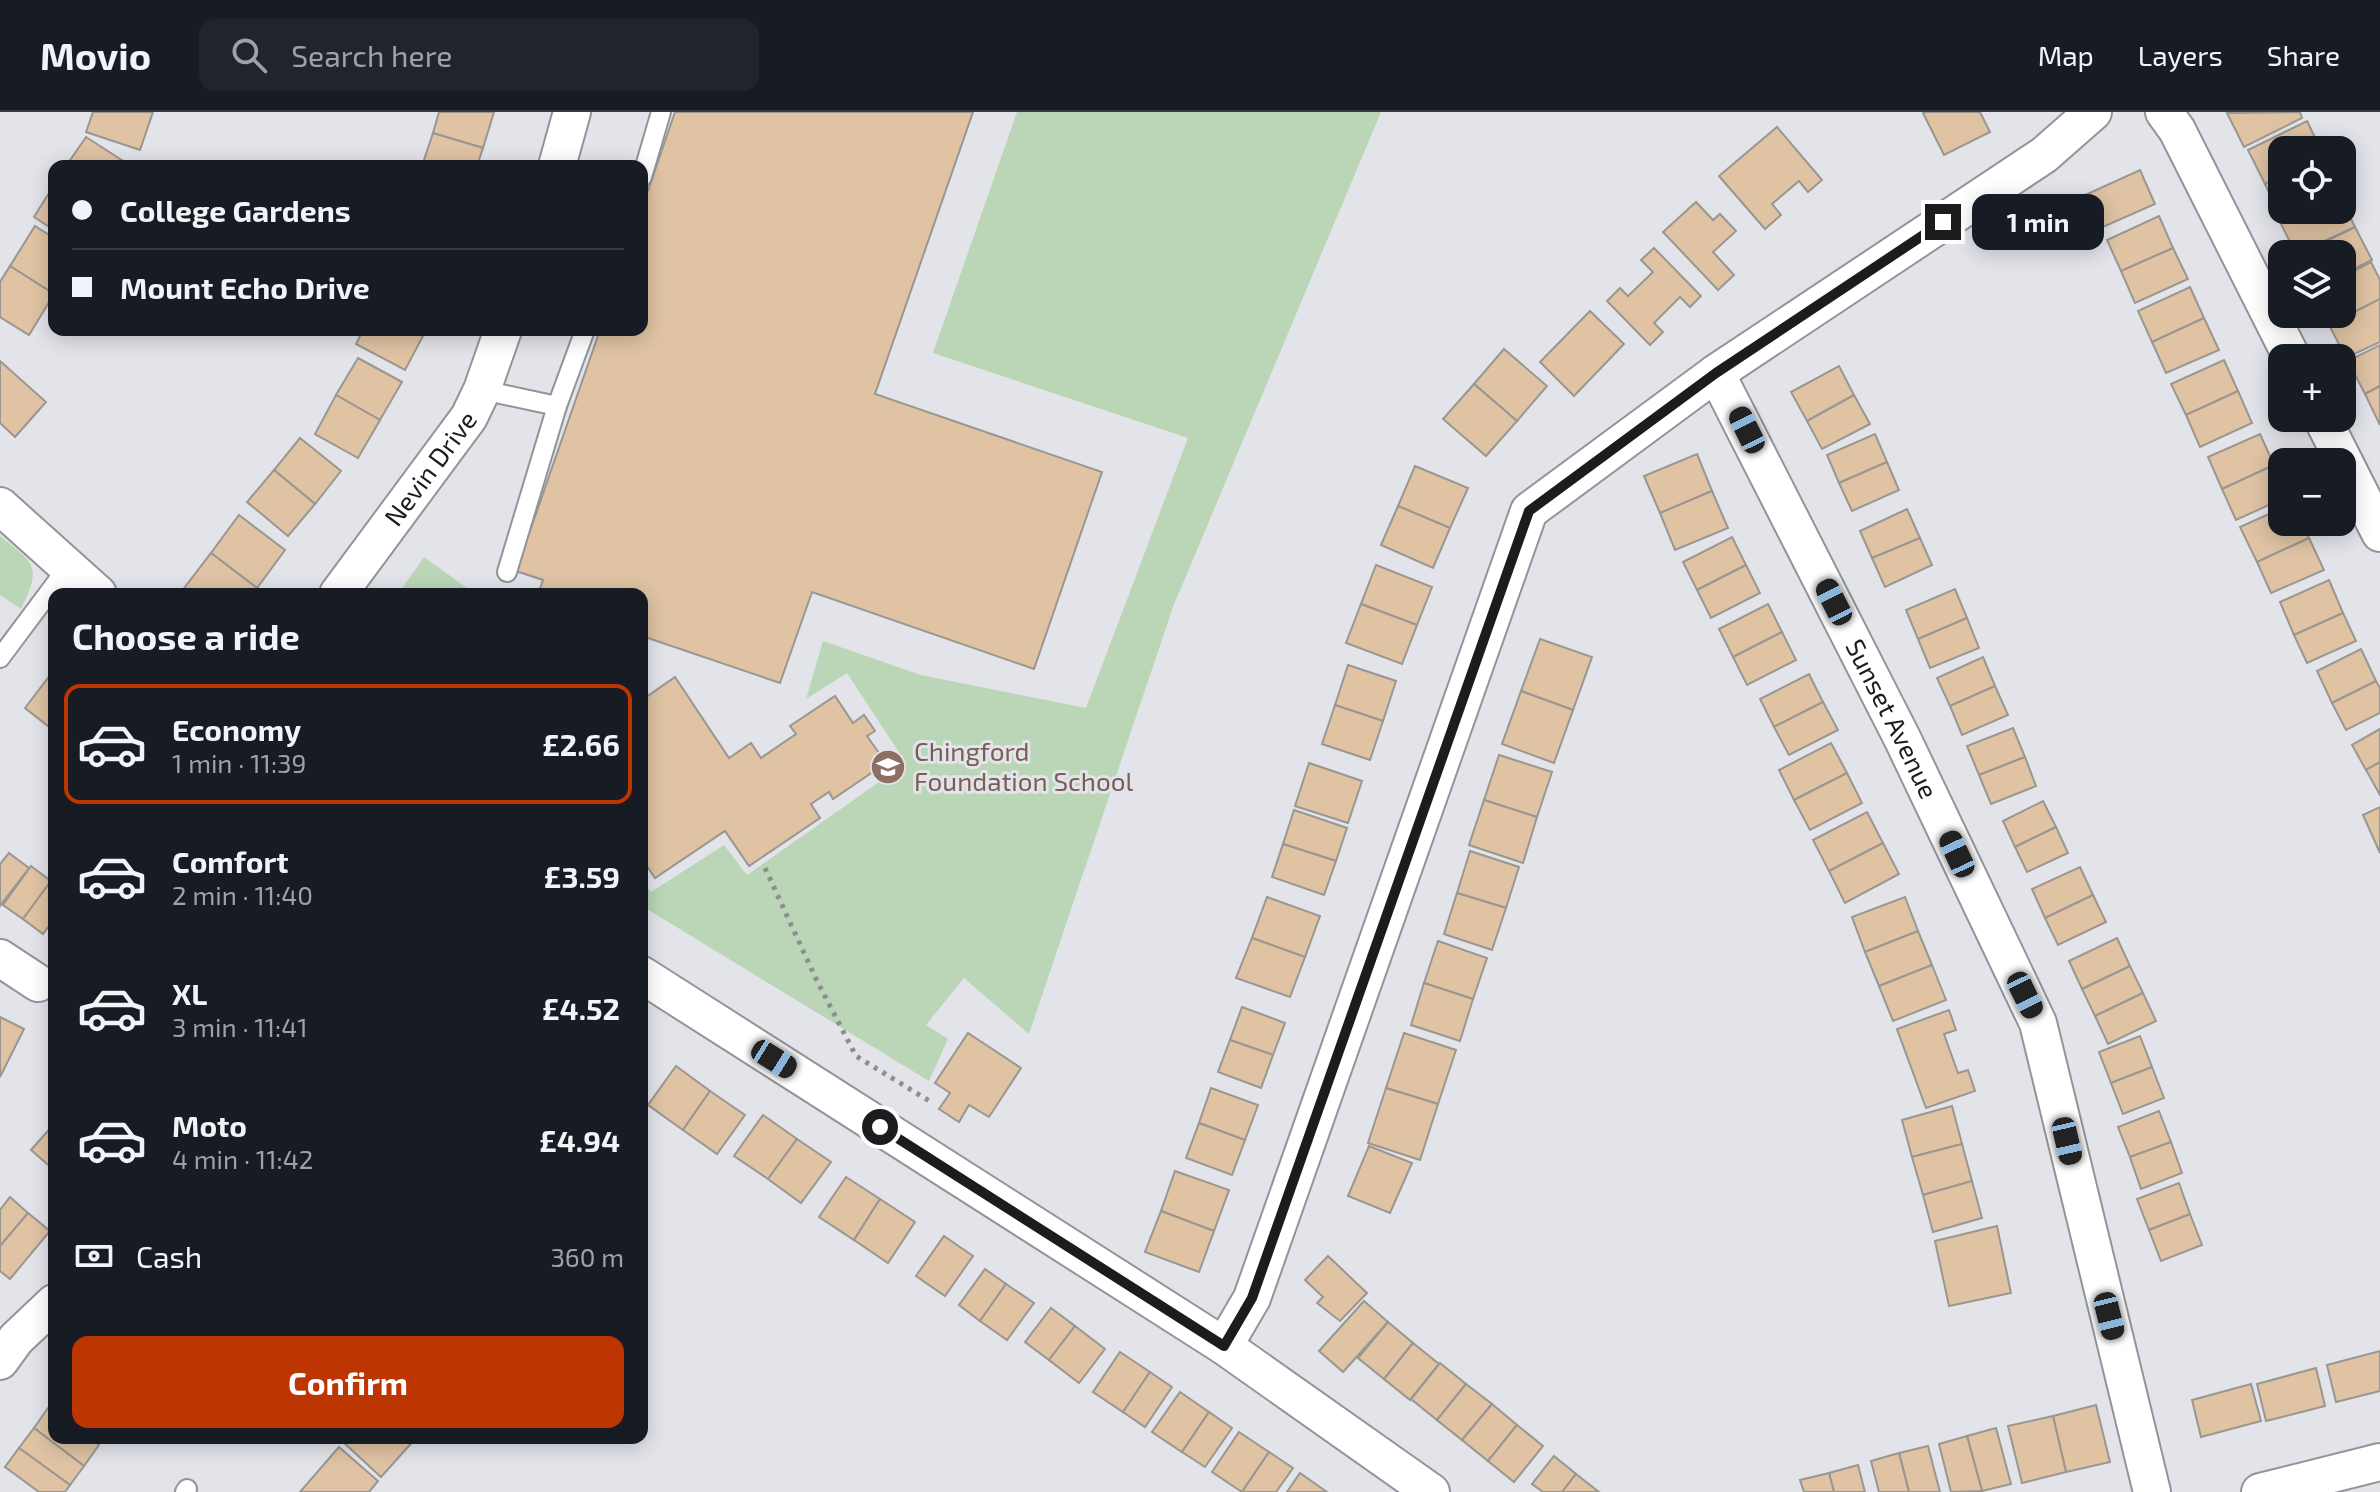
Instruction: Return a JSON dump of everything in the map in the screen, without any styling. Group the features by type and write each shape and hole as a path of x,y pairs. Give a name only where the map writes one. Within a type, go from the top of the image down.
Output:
{"street":[{"path":"559,160 572,112"},
{"path":"1224,1346 1252,1298 1529,511 1716,373 2044,155 2093,112"},
{"path":"2164,112 2177,130 2285,344"},
{"name":"Nevin Drive","path":"342,588 469,417 501,336"},
{"name":"Sunset Avenue","path":"1716,373 1903,740 2038,1023 2152,1492"},
{"path":"2329,432 2380,533"},
{"path":"0,506 91,588"},
{"path":"0,958 38,983"},
{"path":"648,979 1224,1346 1431,1492"},
{"path":"5,1342 48,1308"},
{"path":"2260,1492 2380,1462"}],"lane":[{"path":"647,160 661,112"},
{"path":"507,572 557,406 583,336"},
{"path":"482,390 557,406"},
{"path":"52,588 68,567"},
{"path":"0,658 48,594"}],"path":[{"path":"765,868 817,981 856,1056 931,1102"}],"green space":[{"path":"1017,112 1381,112 1173,607 1029,1034 964,978 926,1025 948,1039 929,1081 648,910 648,888 651,892 724,845 747,875 906,763 847,673 806,699 823,641 921,675 1086,708 1188,438 933,353"},
{"path":"0,536 21,553 32,567 32,583 21,609 0,595"},
{"path":"424,557 467,588 402,588"}],"building":[{"path":"93,112 153,112 140,150 86,132"},
{"path":"439,112 494,112 483,148 433,133"},
{"path":"675,112 973,112 875,394 1102,472 1034,669 812,592 780,683 648,638 648,588 540,588 543,580 516,571 598,336 648,336 648,191"},
{"path":"1980,112 1990,132 1944,155 1923,113"},
{"path":"2300,112 2302,118 2244,147 2227,113"},
{"path":"2307,121 2314,136 2276,136"},
{"path":"1777,127 1822,180 1808,192 1799,181 1772,204 1781,215 1765,229 1719,176"},
{"path":"433,133 483,148 479,160 424,160"},
{"path":"86,137 122,160 70,160"},
{"path":"2268,140 2268,183 2265,184 2248,150"},
{"path":"2140,170 2155,204 2087,234 2072,201"},
{"path":"48,195 48,226 34,217"},
{"path":"1696,202 1713,220 1720,214 1736,231 1713,252 1734,275 1718,290 1663,232"},
{"path":"2159,216 2173,248 2121,271 2107,240"},
{"path":"2281,224 2354,224 2355,227 2327,240 2289,240"},
{"path":"35,226 48,234 48,290 10,266"},
{"path":"2355,227 2372,260 2356,268 2356,240 2329,240"},
{"path":"1654,248 1701,296 1690,307 1680,297 1654,323 1663,332 1650,345 1607,301 1620,288 1628,296 1653,272 1641,260"},
{"path":"2173,248 2188,279 2135,303 2121,271"},
{"path":"2371,262 2380,280 2380,299 2356,311 2356,270"},
{"path":"10,266 48,290 48,304 29,335 0,317 0,282"},
{"path":"2190,287 2204,318 2152,342 2138,311"},
{"path":"2380,299 2380,342 2356,353 2356,344 2339,344 2331,328 2356,328 2356,311"},
{"path":"1590,311 1624,344 1574,396 1540,362"},
{"path":"2204,318 2219,350 2166,373 2152,342"},
{"path":"360,336 423,336 405,370 356,344"},
{"path":"2380,345 2380,386 2365,394 2356,377 2356,357"},
{"path":"1504,349 1547,386 1517,421 1474,384"},
{"path":"358,358 402,382 380,420 336,395"},
{"path":"2224,360 2238,391 2186,415 2171,384"},
{"path":"0,361 46,402 15,437 0,423"},
{"path":"1839,366 1854,395 1807,421 1791,392"},
{"path":"1474,384 1517,421 1486,456 1443,419"},
{"path":"2380,386 2380,425 2365,394"},
{"path":"2238,391 2252,423 2200,447 2186,415"},
{"path":"336,395 380,420 358,458 315,434"},
{"path":"1854,395 1870,424 1822,449 1807,421"},
{"path":"1875,434 1887,462 1839,483 1827,455"},
{"path":"2260,434 2268,452 2268,468 2222,489 2208,457"},
{"path":"300,438 341,471 315,504 274,470"},
{"path":"1697,454 1712,491 1660,513 1644,476"},
{"path":"1887,462 1899,490 1852,511 1839,483"},
{"path":"1415,466 1468,488 1450,528 1398,506"},
{"path":"2268,468 2268,505 2236,520 2222,489"},
{"path":"274,470 315,504 288,536 247,502"},
{"path":"1712,491 1728,528 1675,550 1660,513"},
{"path":"1398,506 1450,528 1433,568 1381,545"},
{"path":"1907,509 1920,538 1872,558 1860,531"},
{"path":"2268,514 2268,536 2309,538 2257,562 2240,527"},
{"path":"239,515 285,550 257,588 211,553"},
{"path":"1732,537 1746,565 1697,590 1683,562"},
{"path":"1920,538 1932,565 1885,587 1872,558"},
{"path":"2309,538 2324,570 2271,593 2257,562"},
{"path":"211,553 257,588 184,588"},
{"path":"1376,565 1432,587 1417,625 1361,604"},
{"path":"1746,565 1760,593 1711,618 1697,590"},
{"path":"2329,580 2343,613 2294,635 2280,602"},
{"path":"1955,589 1967,618 1918,639 1906,610"},
{"path":"1361,604 1417,625 1402,664 1346,643"},
{"path":"1768,604 1782,632 1733,657 1719,629"},
{"path":"2343,613 2356,641 2307,663 2294,635"},
{"path":"1967,618 1979,648 1930,668 1918,639"},
{"path":"1782,632 1796,660 1747,685 1733,657"},
{"path":"1540,639 1592,657 1573,710 1521,691"},
{"path":"2361,649 2376,681 2332,703 2317,671"},
{"path":"1983,657 1995,686 1950,706 1937,678"},
{"path":"1348,665 1396,681 1383,721 1335,705"},
{"path":"1809,674 1823,702 1774,727 1760,699"},
{"path":"675,677 729,758 751,743 761,758 796,734 790,726 835,696 853,723 864,715 875,731 867,736 886,763 833,799 829,792 811,804 820,818 749,866 725,831 655,878 648,868 648,696"},
{"path":"48,678 48,726 25,708"},
{"path":"2376,681 2380,688 2380,713 2346,730 2332,703"},
{"path":"1995,686 2008,715 1962,735 1950,706"},
{"path":"1521,691 1573,710 1554,763 1502,744"},
{"path":"1823,702 1838,730 1789,755 1774,727"},
{"path":"1335,705 1383,721 1370,760 1322,744"},
{"path":"2013,728 2025,757 1979,775 1967,746"},
{"path":"2380,729 2380,762 2366,770 2352,745"},
{"path":"1831,743 1847,773 1794,800 1779,770"},
{"path":"1499,755 1552,772 1537,817 1484,800"},
{"path":"2025,757 2036,786 1991,804 1979,775"},
{"path":"2380,762 2380,795 2366,770"},
{"path":"1309,763 1362,781 1348,823 1295,806"},
{"path":"1847,773 1862,803 1810,830 1794,800"},
{"path":"1484,800 1537,817 1523,863 1469,845"},
{"path":"2043,801 2056,827 2015,847 2003,821"},
{"path":"2380,807 2380,853 2363,815"},
{"path":"1294,810 1347,828 1336,861 1283,844"},
{"path":"1867,812 1883,843 1829,871 1813,840"},
{"path":"2056,827 2068,853 2027,872 2015,847"},
{"path":"1883,843 1899,874 1845,903 1829,871"},
{"path":"1283,844 1336,861 1324,895 1272,877"},
{"path":"1470,851 1519,867 1506,908 1457,893"},
{"path":"9,853 29,868 0,906 0,864"},
{"path":"31,866 48,879 48,885 23,919 3,905"},
{"path":"2080,867 2093,895 2045,918 2032,889"},
{"path":"48,885 48,927 43,934 23,919"},
{"path":"1457,893 1506,908 1492,950 1444,934"},
{"path":"2093,895 2106,922 2058,945 2045,918"},
{"path":"1267,897 1320,916 1305,957 1252,938"},
{"path":"1905,897 1918,931 1865,952 1852,917"},
{"path":"1918,931 1932,965 1879,986 1865,952"},
{"path":"1252,938 1305,957 1290,997 1236,978"},
{"path":"2117,938 2130,966 2082,989 2069,961"},
{"path":"1438,941 1487,958 1473,999 1424,983"},
{"path":"1932,965 1946,1000 1893,1021 1879,986"},
{"path":"2130,966 2143,993 2095,1016 2082,989"},
{"path":"1424,983 1473,999 1460,1041 1411,1025"},
{"path":"2143,993 2156,1021 2108,1044 2095,1016"},
{"path":"1242,1007 1285,1023 1273,1055 1230,1040"},
{"path":"1949,1010 1956,1030 1944,1034 1958,1073 1968,1070 1975,1091 1926,1108 1897,1029"},
{"path":"0,1017 24,1029 0,1077"},
{"path":"968,1033 1021,1068 989,1117 969,1105 959,1122 939,1109 950,1093 935,1083"},
{"path":"1404,1033 1456,1050 1438,1104 1386,1088"},
{"path":"2140,1036 2152,1067 2111,1083 2099,1052"},
{"path":"1230,1040 1273,1055 1261,1088 1218,1072"},
{"path":"676,1066 710,1091 683,1130 648,1105"},
{"path":"2152,1067 2164,1098 2123,1114 2111,1083"},
{"path":"1211,1088 1258,1105 1245,1140 1199,1123"},
{"path":"1386,1088 1438,1104 1420,1160 1368,1143"},
{"path":"710,1091 745,1115 717,1154 683,1130"},
{"path":"1952,1106 1962,1144 1912,1157 1902,1120"},
{"path":"2159,1111 2171,1142 2130,1157 2118,1127"},
{"path":"763,1115 797,1139 768,1179 734,1156"},
{"path":"1199,1123 1245,1140 1232,1175 1186,1158"},
{"path":"48,1131 48,1165 31,1150"},
{"path":"797,1139 831,1162 801,1203 768,1179"},
{"path":"2171,1142 2182,1173 2141,1189 2130,1157"},
{"path":"1962,1144 1972,1181 1923,1195 1912,1157"},
{"path":"1369,1146 1412,1163 1390,1213 1348,1196"},
{"path":"1175,1171 1229,1190 1214,1231 1161,1211"},
{"path":"846,1177 880,1199 854,1240 819,1217"},
{"path":"1972,1181 1982,1218 1933,1232 1923,1195"},
{"path":"2179,1183 2190,1214 2149,1230 2137,1199"},
{"path":"10,1197 28,1213 0,1246 0,1210"},
{"path":"880,1199 915,1222 888,1263 854,1240"},
{"path":"1161,1211 1214,1231 1199,1272 1145,1252"},
{"path":"28,1213 48,1229 48,1233 10,1279 0,1271 0,1246"},
{"path":"2190,1214 2202,1245 2161,1261 2149,1230"},
{"path":"1997,1226 2011,1293 1949,1306 1935,1241"},
{"path":"944,1236 973,1256 945,1296 916,1276"},
{"path":"1328,1256 1367,1293 1340,1321 1317,1303 1323,1297 1305,1280"},
{"path":"985,1269 1006,1284 980,1321 959,1305"},
{"path":"1006,1284 1034,1303 1007,1340 980,1321"},
{"path":"1364,1301 1388,1322 1343,1372 1319,1351"},
{"path":"1051,1308 1075,1326 1049,1360 1025,1342"},
{"path":"1388,1322 1413,1343 1384,1379 1358,1358"},
{"path":"1075,1326 1105,1349 1079,1383 1049,1360"},
{"path":"1413,1343 1439,1364 1410,1400 1384,1379"},
{"path":"2380,1351 2380,1391 2336,1402 2327,1365"},
{"path":"1120,1352 1150,1372 1123,1412 1093,1392"},
{"path":"1440,1363 1466,1384 1437,1420 1411,1399"},
{"path":"2316,1368 2325,1406 2266,1421 2257,1384"},
{"path":"1150,1372 1172,1387 1145,1427 1123,1412"},
{"path":"1466,1384 1492,1404 1462,1440 1437,1420"},
{"path":"2251,1384 2261,1421 2201,1437 2192,1400"},
{"path":"1180,1392 1209,1412 1182,1452 1152,1432"},
{"path":"1492,1404 1517,1425 1488,1461 1462,1440"},
{"path":"2096,1405 2110,1462 2066,1472 2053,1416"},
{"path":"48,1408 48,1439 34,1428"},
{"path":"1209,1412 1232,1428 1205,1467 1182,1452"},
{"path":"2053,1416 2066,1472 2022,1483 2008,1426"},
{"path":"1517,1425 1543,1446 1514,1482 1488,1461"},
{"path":"34,1428 48,1439 48,1444 55,1444 84,1466 70,1485 19,1448"},
{"path":"1996,1428 2011,1484 1982,1491 1967,1436"},
{"path":"1239,1432 1269,1452 1242,1492 1212,1472"},
{"path":"1967,1436 1982,1491 1951,1492 1939,1444"},
{"path":"55,1444 98,1444 84,1466"},
{"path":"345,1444 411,1444 381,1477"},
{"path":"1928,1446 1940,1492 1909,1492 1899,1453"},
{"path":"339,1447 378,1481 369,1492 300,1492"},
{"path":"19,1448 70,1485 65,1492 39,1492 5,1467"},
{"path":"1269,1452 1293,1468 1276,1492 1242,1492"},
{"path":"1899,1453 1909,1492 1879,1492 1871,1461"},
{"path":"1554,1456 1576,1474 1562,1492 1543,1492 1532,1484"},
{"path":"1858,1465 1865,1492 1834,1492 1829,1473"},
{"path":"1300,1473 1327,1492 1287,1492"},
{"path":"1829,1473 1834,1492 1804,1492 1800,1480"},
{"path":"1576,1474 1599,1492 1562,1492"}],"place":[{"name":"Chingford Foundation School","path":"888,767"}],"route":[{"path":"880,1127 1224,1346 1252,1298 1529,511 1716,373 1943,222"}]}
